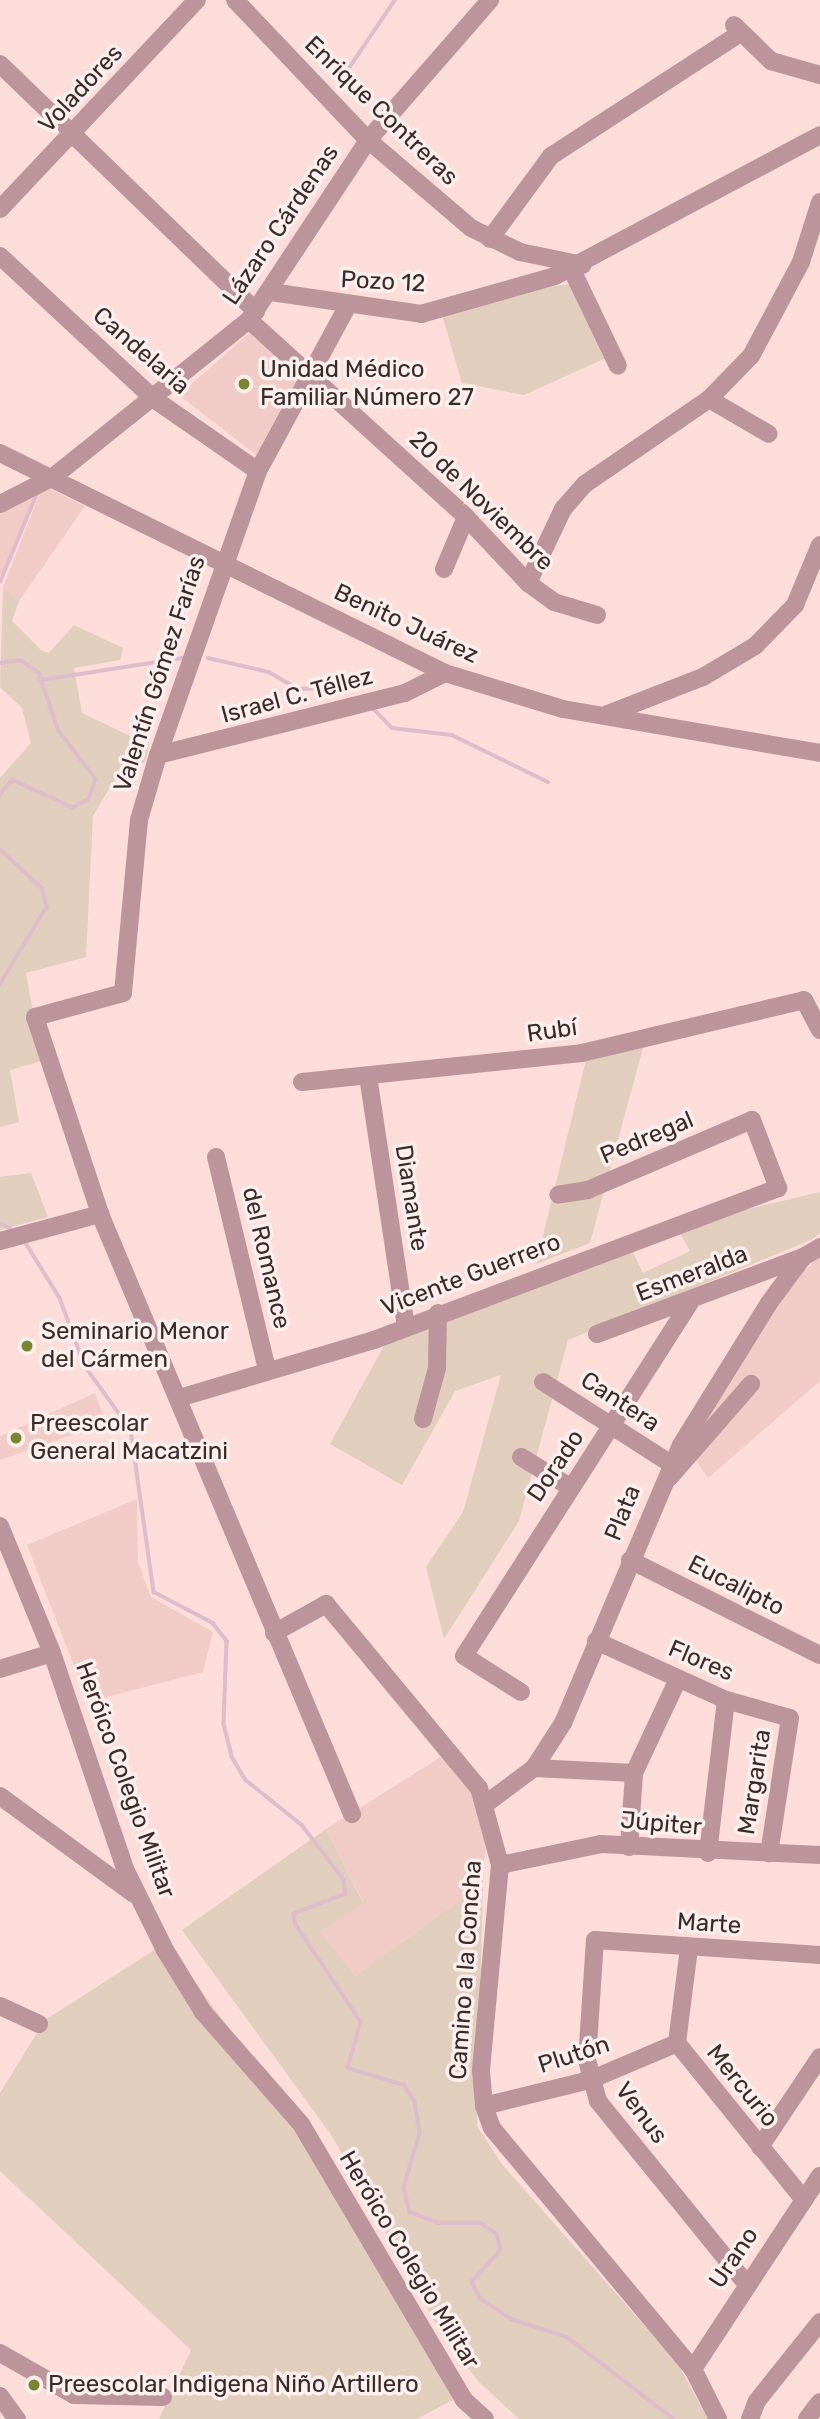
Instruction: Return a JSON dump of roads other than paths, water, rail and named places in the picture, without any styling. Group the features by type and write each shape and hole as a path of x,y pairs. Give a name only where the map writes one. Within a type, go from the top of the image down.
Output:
{"street":[{"name":"Voladores","path":"0,209 75,133 197,0"},
{"name":"Enrique Contreras","path":"235,0 368,140 490,239 578,268"},
{"name":"Lázaro Cárdenas","path":"0,504 53,477 154,399 252,316 271,292 368,140 490,0"},
{"path":"490,239 551,156 736,29 771,61 820,75"},
{"name":"20 de Noviembre","path":"0,64 75,133 312,377 466,517 528,583 554,602 597,615"},
{"name":"Pozo 12","path":"271,292 347,307 421,314 578,268 820,135"},
{"path":"528,583 563,509 585,484 709,399 751,356 801,262 820,202"},
{"name":"Candelaria","path":"0,257 154,399 258,471"},
{"path":"801,262 820,260"},
{"path":"578,268 618,366"},
{"name":"Valentín Gómez Farías","path":"100,1214 35,1017 123,993 139,820 222,559 258,471 312,377 347,307"},
{"path":"709,399 769,434"},
{"name":"Benito Juárez","path":"0,453 222,559 445,673 529,701 820,752"},
{"path":"444,569 466,517"},
{"path":"605,715 704,677 755,646 796,605 820,545"},
{"name":"Israel C. Téllez","path":"158,755 405,693 445,673"},
{"name":"Rubí","path":"302,1082 582,1052 804,1000 820,1030"},
{"name":"Diamante","path":"368,1076 406,1327"},
{"name":"Pedregal","path":"558,1195 588,1190 752,1120 778,1188"},
{"name":"del Romance","path":"216,1157 267,1370"},
{"name":"Vicente Guerrero","path":"179,1398 406,1327 778,1188"},
{"path":"0,1241 100,1214 352,1814"},
{"name":"Plata","path":"487,1802 534,1768 563,1723 671,1464 721,1375 803,1257 820,1247"},
{"name":"Esmeralda","path":"597,1334 690,1303 803,1257"},
{"name":"Dorado","path":"521,1692 464,1656 690,1303"},
{"path":"423,1419 437,1368 438,1313"},
{"name":"Cantera","path":"543,1382 671,1464"},
{"path":"659,1488 751,1384"},
{"path":"521,1457 570,1488"},
{"name":"Heróico Colegio Militar","path":"0,1526 52,1653 139,1899 203,2012 301,2124 464,2400 485,2419"},
{"name":"Eucalipto","path":"630,1560 820,1655"},
{"name":"Camino a la Concha","path":"274,1633 326,1604 443,1739 487,1802 500,1865 481,2071 484,2106 492,2128 693,2369 718,2419"},
{"name":"Flores","path":"596,1641 726,1700 790,1718"},
{"path":"0,1669 52,1653"},
{"path":"628,1847 634,1773 678,1679"},
{"path":"708,1853 726,1700"},
{"name":"Margarita","path":"769,1853 790,1718"},
{"path":"534,1768 634,1773"},
{"path":"0,1796 139,1899"},
{"name":"Júpiter","path":"500,1865 601,1844 708,1853 820,1855"},
{"name":"Marte","path":"595,1940 820,1955"},
{"name":"Venus","path":"595,1940 590,2080 598,2101 745,2283"},
{"name":"Mercurio","path":"689,1948 677,2043 804,2200"},
{"path":"0,2006 39,2024"},
{"name":"Plutón","path":"484,2106 590,2080 677,2043"},
{"path":"760,2147 820,2057"},
{"name":"Urano","path":"693,2369 745,2283 820,2176"},
{"path":"750,2419 757,2401 820,2322"},
{"path":"0,2353 74,2395 163,2397"},
{"path":"0,2396 17,2419"},
{"path":"807,2419 820,2402"}],"waterway":[{"path":"343,77 395,0"},
{"path":"0,582 38,491"},
{"path":"42,680 183,658"},
{"path":"208,658 269,672 298,689 362,686"},
{"path":"0,663 21,660 39,673 59,731 96,779 89,799 73,808 12,780 0,796"},
{"path":"372,707 392,728 452,735 548,782"},
{"path":"0,849 42,888 47,907 0,985"},
{"path":"0,1223 13,1230"},
{"path":"24,1240 60,1298 85,1366 131,1430 154,1592 213,1623 227,1641 224,1724 232,1757 246,1780 302,1825 344,1880 346,1894 294,1914 296,1925 361,2022 348,2068 404,2085 415,2102 420,2134 404,2187 410,2212 438,2223 481,2223 497,2234 501,2250 472,2282 480,2298 511,2319 567,2337 674,2419"}],"place":[{"name":"Unidad Médico Familiar Número 27","path":"244,384"},
{"name":"Seminario Menor del Cármen","path":"27,1346"},
{"name":"Preescolar General Macatzini","path":"16,1438"},
{"name":"Preescolar Indigena Niño Artillero","path":"34,2385"}]}
